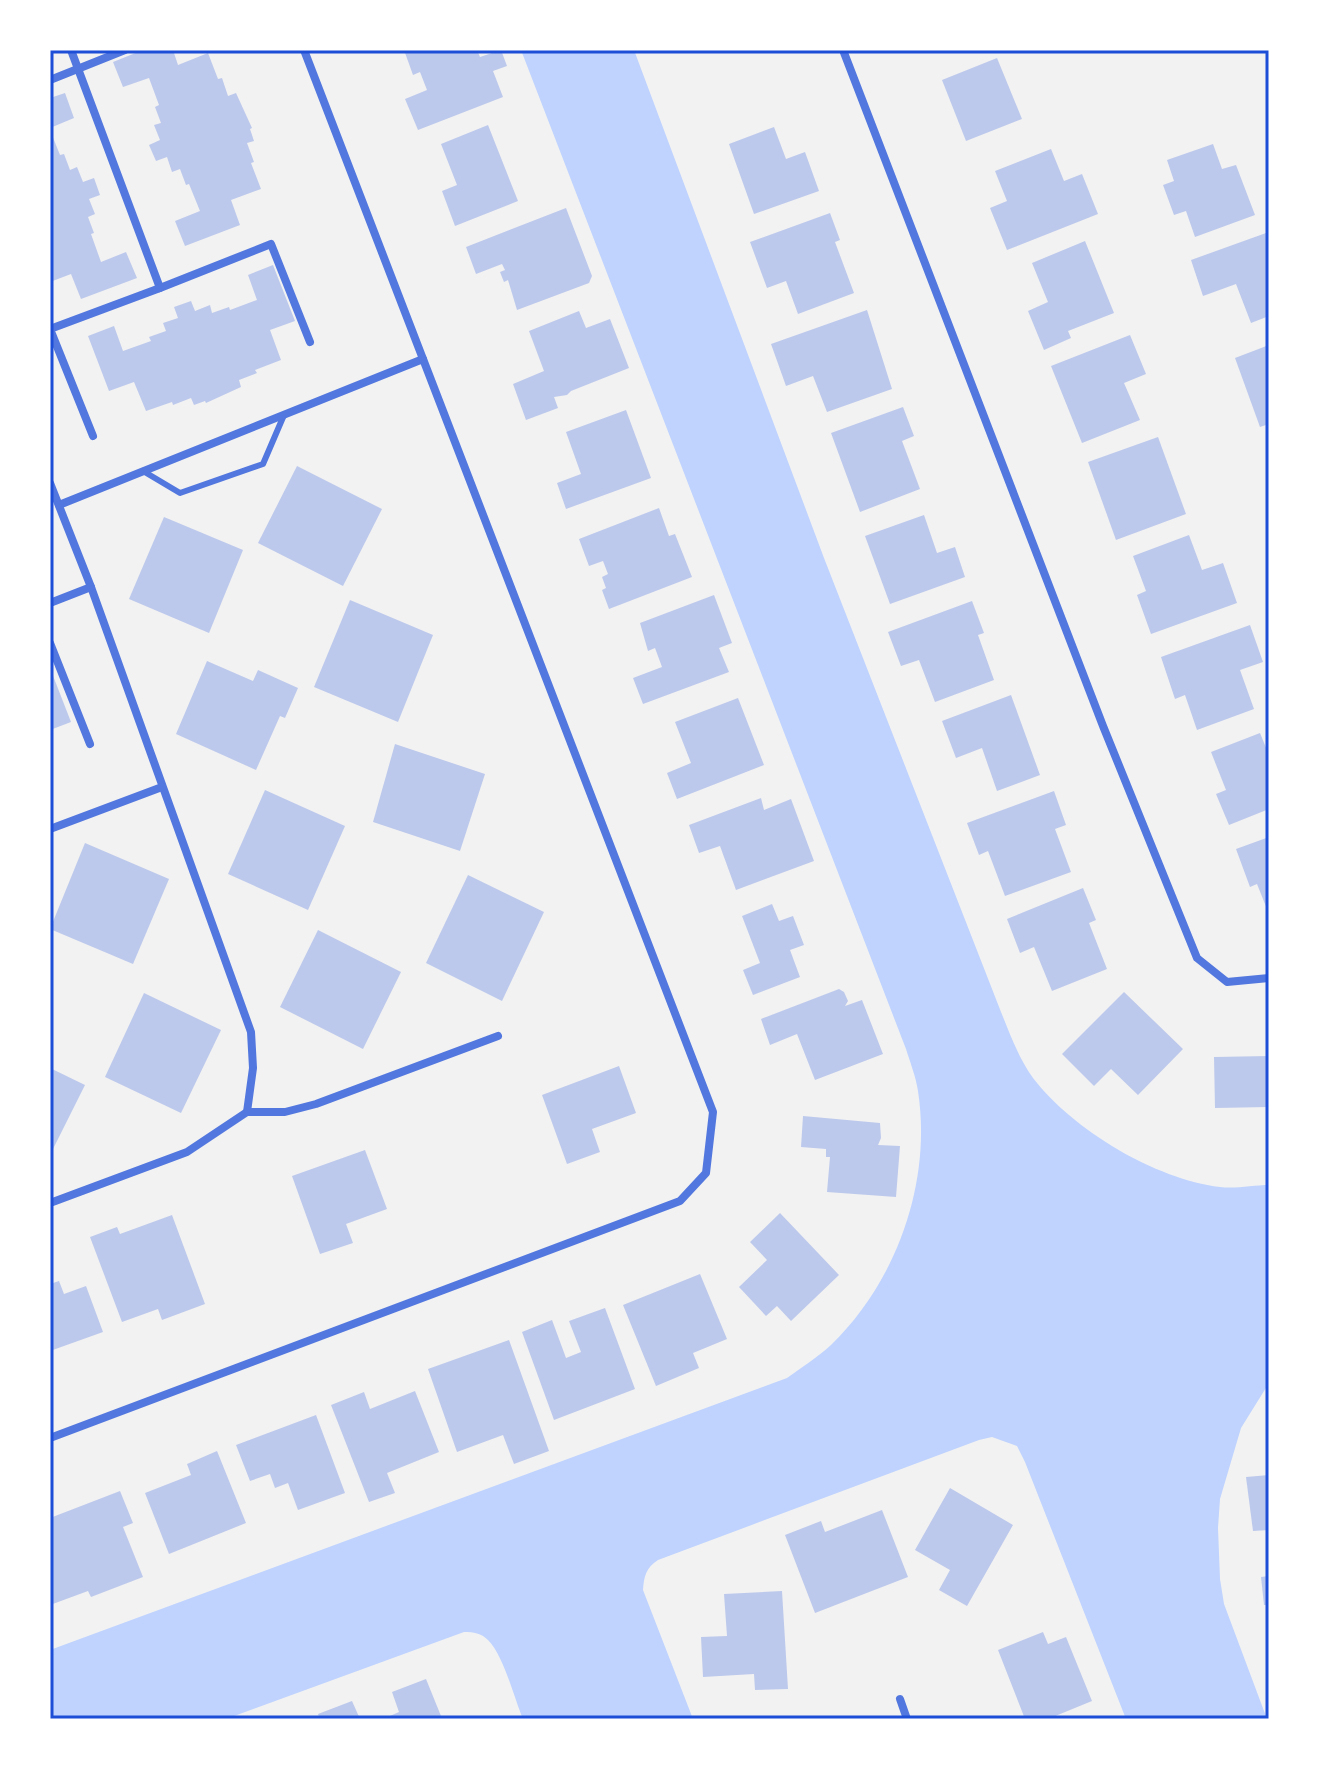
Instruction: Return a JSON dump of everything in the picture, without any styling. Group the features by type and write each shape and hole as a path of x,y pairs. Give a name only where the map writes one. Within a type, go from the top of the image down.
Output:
{"street":[{"path":"71,50 160,288"},
{"path":"50,80 125,50"},
{"path":"50,1438 680,1201 706,1173 713,1112 304,50"},
{"path":"843,50 1097,711 1197,958 1227,982 1269,978"},
{"path":"93,436 50,329 271,244 310,342"},
{"path":"59,505 423,359"},
{"path":"50,483 91,587 251,1032 253,1068 247,1112"},
{"path":"50,603 91,587"},
{"path":"50,643 90,744"},
{"path":"50,829 162,787"},
{"path":"50,1203 187,1152 247,1112 285,1112 316,1104 498,1036"},
{"path":"900,1699 907,1719"}],"lane":[{"path":"143,471 180,493 263,464 284,415"}],"water":[{"path":"521,50 634,50 824,558 1001,1012 1028,1071 1070,1116 1143,1163 1169,1174 1220,1187 1269,1185 1269,1383 1241,1428 1220,1499 1218,1528 1224,1604 1267,1719 1126,1719 1025,1462 1017,1446 992,1437 654,1563 646,1573 643,1590 693,1719 523,1719 494,1647 480,1634 464,1632 226,1719 50,1719 50,1650 787,1378 831,1345 874,1291 891,1261 914,1194 920,1160 921,1125 917,1086 906,1049"}],"building":[{"path":"143,50 173,50 178,65 208,53 218,79 222,78 228,96 236,93 252,128 254,141 247,143 261,189 231,200 240,225 185,246 175,221 200,211 180,169 172,172 167,157 156,161 149,145 160,140 154,125 161,123 155,107 159,105 149,78 123,87 113,62"},
{"path":"404,50 477,50 480,57 501,50 507,66 493,71 503,97 418,130 405,99 427,90 420,72 413,75"},
{"path":"997,58 1022,119 966,141 942,80"},
{"path":"65,93 74,118 50,128 50,98"},
{"path":"488,125 518,201 455,226 442,191 457,185 441,144"},
{"path":"774,127 786,159 805,152 819,191 754,214 729,144"},
{"path":"50,130 70,170 77,167 83,182 94,178 100,195 89,199 95,214 88,217 101,262 126,252 137,278 81,299 71,274 50,282"},
{"path":"1213,144 1222,169 1236,165 1255,215 1195,237 1186,211 1174,215 1163,185 1174,181 1167,160"},
{"path":"1051,149 1064,181 1082,174 1098,214 1007,250 990,208 1007,201 995,171"},
{"path":"566,208 592,276 589,283 517,310 508,280 504,282 500,272 505,270 502,264 476,274 466,247"},
{"path":"830,213 840,240 835,242 854,293 798,314 786,281 767,288 750,242"},
{"path":"1266,233 1269,241 1269,316 1251,323 1236,284 1203,296 1191,260"},
{"path":"1085,241 1114,313 1068,331 1071,338 1044,350 1028,311 1048,302 1032,263"},
{"path":"273,265 295,321 270,330 281,360 255,370 257,373 239,380 241,387 206,403 194,405 191,398 146,411 134,382 109,391 88,336 114,326 123,351 151,341 149,337 166,331 163,323 178,318 174,307 191,301 195,311 210,305 212,313 257,300 248,275"},
{"path":"867,310 892,389 827,412 813,376 786,386 771,344"},
{"path":"579,311 586,328 610,319 629,368 567,395 554,397 558,408 526,420 513,384 544,371 529,331"},
{"path":"1130,335 1146,374 1124,383 1140,420 1082,443 1051,366"},
{"path":"1269,345 1269,424 1260,427 1235,358"},
{"path":"903,407 914,436 902,441 920,489 860,512 831,433"},
{"path":"626,410 651,478 566,509 557,483 581,474 566,432"},
{"path":"1158,437 1186,514 1116,540 1088,462"},
{"path":"297,466 382,509 343,586 258,543"},
{"path":"659,508 669,536 675,534 692,577 609,609 602,590 606,588 602,577 608,574 603,561 589,566 579,539"},
{"path":"924,515 937,553 955,547 965,577 890,604 865,536"},
{"path":"164,517 243,550 209,633 129,599"},
{"path":"1189,535 1202,570 1223,563 1237,603 1151,634 1137,595 1146,591 1133,556"},
{"path":"714,595 732,643 719,648 729,672 643,704 633,678 662,667 655,648 648,651 640,623"},
{"path":"350,600 433,635 398,722 314,687"},
{"path":"972,601 984,633 978,635 994,680 935,702 919,660 901,666 888,632"},
{"path":"1250,625 1263,662 1240,670 1254,709 1197,730 1185,695 1175,699 1161,657"},
{"path":"207,661 253,681 258,670 298,688 285,718 280,716 256,770 176,734"},
{"path":"50,668 71,722 50,730"},
{"path":"1011,695 1040,775 997,791 982,748 956,758 942,721"},
{"path":"738,698 764,765 677,799 667,773 691,763 675,722"},
{"path":"1260,733 1269,755 1269,809 1229,825 1216,794 1226,790 1211,752"},
{"path":"395,744 485,774 460,851 373,822"},
{"path":"265,790 345,826 308,910 228,874"},
{"path":"1054,791 1066,825 1055,829 1071,872 1005,896 988,851 979,855 967,823"},
{"path":"761,798 764,810 791,799 814,861 736,890 720,846 699,853 689,825"},
{"path":"1269,837 1269,914 1257,884 1250,887 1236,849"},
{"path":"85,843 169,879 133,964 50,929"},
{"path":"468,875 544,912 502,1001 426,963"},
{"path":"1083,888 1096,920 1089,923 1107,969 1052,991 1034,947 1020,953 1007,919"},
{"path":"772,904 779,921 793,916 804,945 790,950 800,977 753,995 743,970 760,963 742,916"},
{"path":"318,930 401,972 363,1049 280,1007"},
{"path":"839,989 848,1001 845,1006 862,1000 883,1054 815,1080 797,1034 770,1045 761,1019"},
{"path":"1124,992 1183,1049 1138,1095 1111,1069 1094,1086 1062,1054"},
{"path":"144,993 221,1030 181,1113 105,1077"},
{"path":"1269,1056 1269,1107 1215,1108 1214,1057"},
{"path":"619,1066 636,1113 592,1129 600,1152 567,1164 542,1095"},
{"path":"50,1068 85,1085 50,1155"},
{"path":"803,1116 880,1123 878,1145 900,1146 896,1197 827,1192 830,1157 826,1157 826,1149 801,1147"},
{"path":"365,1150 387,1209 346,1224 353,1243 320,1254 292,1176"},
{"path":"780,1213 839,1275 791,1321 777,1306 766,1316 739,1287 767,1260 750,1242"},
{"path":"172,1215 205,1304 162,1320 158,1309 122,1322 90,1237 117,1227 120,1234"},
{"path":"700,1274 727,1339 693,1353 699,1368 656,1386 623,1305"},
{"path":"59,1281 64,1294 86,1286 103,1332 50,1351 50,1284"},
{"path":"605,1308 635,1389 554,1420 522,1332 552,1320 566,1358 581,1352 569,1321"},
{"path":"509,1340 549,1451 514,1464 503,1435 457,1452 428,1369"},
{"path":"415,1391 439,1452 387,1473 395,1493 369,1502 331,1405 364,1392 370,1409"},
{"path":"316,1415 345,1493 298,1510 288,1483 275,1488 270,1474 250,1481 236,1445"},
{"path":"217,1451 246,1523 169,1554 145,1493 191,1475 187,1464"},
{"path":"1269,1475 1269,1530 1253,1531 1246,1477"},
{"path":"950,1488 1013,1525 967,1606 939,1590 950,1570 915,1550"},
{"path":"120,1491 133,1523 123,1527 143,1577 91,1597 88,1591 50,1605 50,1518"},
{"path":"882,1510 908,1577 815,1613 785,1535 821,1521 825,1532"},
{"path":"1269,1576 1269,1605 1264,1605 1261,1577"},
{"path":"782,1591 788,1689 755,1690 754,1674 703,1677 701,1637 727,1636 724,1594"},
{"path":"1043,1632 1048,1644 1066,1637 1092,1701 1048,1719 1025,1719 998,1650"},
{"path":"426,1679 441,1716 434,1719 383,1719 399,1712 392,1692"},
{"path":"352,1701 360,1719 320,1719 318,1714"}]}
